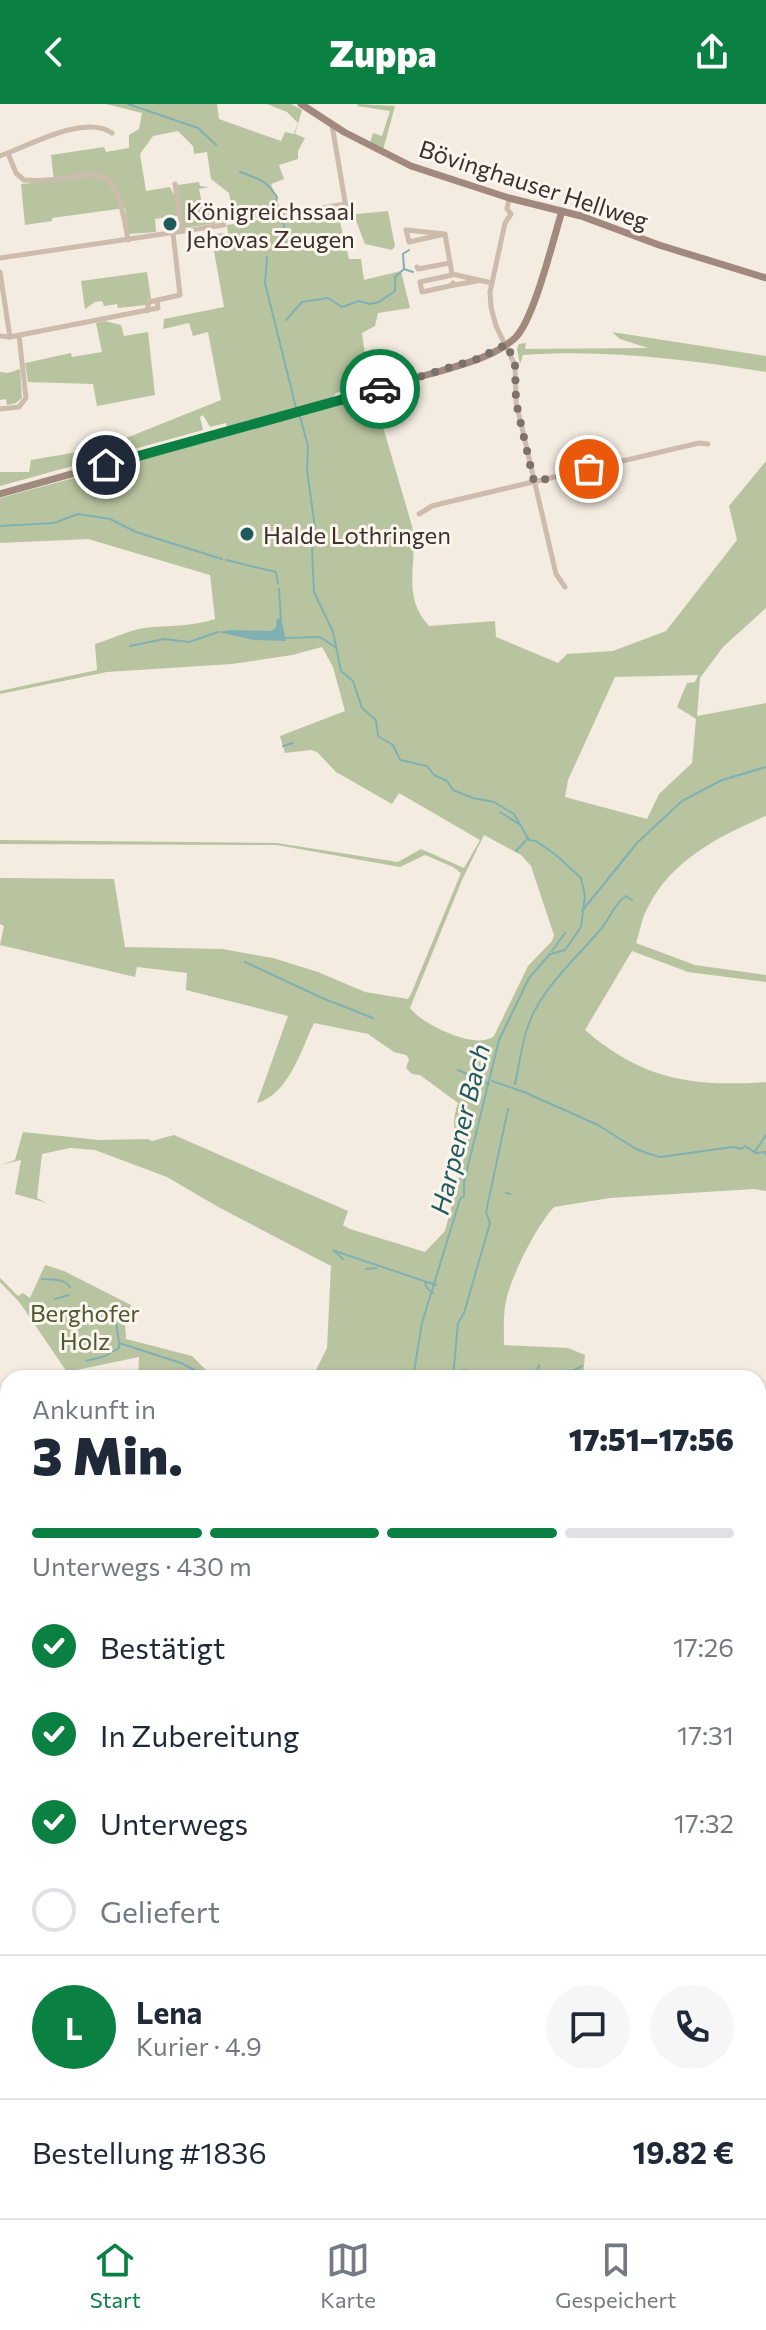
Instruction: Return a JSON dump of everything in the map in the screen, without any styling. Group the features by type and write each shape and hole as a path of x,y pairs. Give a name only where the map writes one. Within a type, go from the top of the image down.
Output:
{"street":[{"name":"Bövinghauser Hellweg","path":"301,104 332,125 411,166 509,198 562,211 766,278"},
{"path":"332,125 348,219"},
{"path":"0,156 64,131 98,128 112,133"},
{"path":"8,153 16,173 24,180 94,173 106,178 121,201 128,240"},
{"path":"175,184 182,231"},
{"path":"509,198 507,209 511,214 505,223 490,298 493,317 515,365 516,402 534,482 556,574 565,587"},
{"path":"278,216 345,204"},
{"path":"0,494 451,368 507,344 528,320 562,211"},
{"path":"0,258 224,225"},
{"path":"406,230 436,232 445,234 409,242 406,230"},
{"path":"0,336 10,337 147,311 158,308 157,300 180,295 173,233"},
{"path":"445,234 454,285"},
{"path":"417,267 450,263"},
{"path":"0,272 10,337"},
{"path":"479,280 422,292 420,282 452,275 479,280 492,283"},
{"path":"0,409 19,407 24,403 27,392 19,335"},
{"path":"419,514 432,506 699,443 708,444"}],"green space":[{"path":"106,104 217,104 219,119 281,141 285,132 294,134 298,123 287,112 267,104 291,104 302,110 295,134 305,138 298,151 298,159 279,165 284,179 271,184 282,214 183,228 181,215 155,219 156,232 129,234 125,208 25,225 21,184 54,181 51,155 104,147 106,152 129,148 129,135 139,129 142,113","holes":["178,131 193,146 194,154 207,152 211,179 229,193 232,209 204,214 199,189 209,187 200,186 199,182 177,185 178,193 174,195 170,187 146,191 140,154 153,136"]},
{"path":"358,104 395,106 383,150 370,143 373,133 382,136 390,111"},
{"path":"349,206 357,214 388,211 395,246 392,250 365,244 355,218 340,222 349,259 361,259 364,280 401,271 410,308 378,313 375,326 362,333 369,383 336,393 328,406 374,396 412,526 415,602 429,626 495,621 496,637 558,663 567,654 613,651 666,631 737,540 729,506 766,461 766,608 723,647 700,678 697,716 766,703 766,816 714,841 683,863 658,890 646,911 636,943 695,965 766,975 766,982 688,972 632,951 585,1030 627,1060 670,1077 715,1083 766,1082 766,1191 754,1189 610,1198 554,1207 533,1238 513,1278 505,1306 504,1345 568,1348 585,1355 584,1370 316,1370 327,1348 331,1266 167,1177 95,1150 70,1148 42,1154 37,1198 47,1203 15,1194 21,1160 0,1165 15,1160 23,1132 99,1140 152,1141 174,1135 348,1211 343,1225 350,1229 425,1252 445,1231 466,1150 454,1128 458,1103 420,1075 412,1074 406,1068 409,1059 406,1055 394,1052 368,1034 314,1023 286,1081 268,1098 257,1103 288,1016 186,990 187,973 137,967 135,977 0,945 4,926 0,924 0,878 114,879 125,947 222,949 273,958 318,972 365,992 408,999 461,873 425,855 400,867 277,845 0,844 0,840 277,843 398,862 421,849 464,868 480,840 399,793 392,804 336,772 317,752 285,753 280,736 345,711 333,667 322,647 232,664 107,672 0,694 0,691 97,670 95,644 126,633 215,619 210,575 88,539 0,543 0,498 229,436 226,423 210,427 203,415 200,417 203,430 0,486 0,472 29,472 31,460 101,448 221,400 208,332 193,336 189,323 163,329 164,319 224,307 211,234 228,233 227,225","holes":["698,675 695,682 687,683 677,707 696,719 692,763 659,794 647,819 565,797 568,780 615,677","484,835 521,855 531,866 554,935 552,941 528,966 494,1036 475,1040 450,1034 410,1008 462,880"]},
{"path":"147,272 151,299 146,305 118,308 117,304 104,306 102,301 85,309 81,281"},
{"path":"105,321 121,325 124,336 148,332 155,395 97,406 93,384 28,382 25,363 71,353 72,357 102,352 96,323"},
{"path":"612,332 766,356 766,372 615,354 523,355 520,364 517,349 519,344 526,343 525,349 648,348 620,339"},
{"path":"20,369 22,398 7,405 6,399 0,400 0,372"},
{"name":"Berghofer Holz","path":"45,1265 64,1271 131,1305 125,1325 126,1339 192,1356 206,1370 138,1370 139,1357 66,1370 0,1278 18,1296 23,1293 30,1298"}],"water":[{"path":"281,618 286,641 254,640 218,632 271,631 276,628 277,619"}],"waterway":[{"path":"128,104 198,128 216,145"},
{"path":"240,172 269,186 277,197 275,207 278,214"},
{"path":"281,219 286,246"},
{"path":"286,320 302,302 328,298 342,307 359,301 370,304 379,302 395,291 395,277 404,269 403,254 409,250"},
{"path":"267,257 265,283 296,408"},
{"path":"404,269 413,272"},
{"name":"Harpener Bach","path":"299,413 308,446 307,470 315,528 312,550 314,592 333,632 341,671 353,681 362,708 376,720 378,736 393,745 400,760 427,766 434,775 447,781 453,790 494,802 514,814 529,840 536,841 556,855 581,878 585,896 581,927 565,950 550,954 529,978 499,1040 464,1182 464,1196 460,1199 422,1323 414,1370"},
{"path":"0,526 54,523 78,514 110,519 136,532 222,559"},
{"path":"226,560 276,572 278,583"},
{"path":"279,589 281,620"},
{"path":"130,646 164,639 189,642 218,632"},
{"path":"284,638 320,637 335,647"},
{"path":"283,746 293,743"},
{"path":"582,911 637,843 682,801 722,780 766,767"},
{"path":"500,812 519,824"},
{"path":"516,851 528,838"},
{"path":"515,1084 525,1036 540,1001 618,904 626,896 632,900"},
{"path":"552,951 565,933"},
{"path":"245,962 373,1018"},
{"name":"Harpener Bach","path":"458,1070 489,1084"},
{"name":"Harpener Bach","path":"492,1081 598,1125 636,1149 660,1157 733,1147 741,1149 745,1146 766,1155"},
{"path":"454,1370 458,1323 464,1313 490,1223 486,1212 508,1109"},
{"path":"754,1153 766,1135"},
{"path":"506,1193 510,1194"},
{"path":"333,1250 343,1259"},
{"path":"335,1251 436,1285"},
{"path":"366,1269 376,1268"},
{"path":"42,1279 61,1281 70,1287"},
{"path":"425,1283 433,1293"},
{"path":"55,1299 69,1295"},
{"path":"83,1304 116,1322 119,1343 194,1370"},
{"path":"86,1361 105,1356 119,1348 119,1343"},
{"path":"537,1370 539,1365"},
{"path":"574,1370 582,1366"}],"way so far":[{"path":"380,389 477,359 507,344 515,365 516,402 534,482 589,469"}],"place":[{"name":"Königreichssaal Jehovas Zeugen","path":"170,224"},
{"name":"Halde Lothringen","path":"247,534"}],"route":[{"path":"106,465 380,389"}]}
